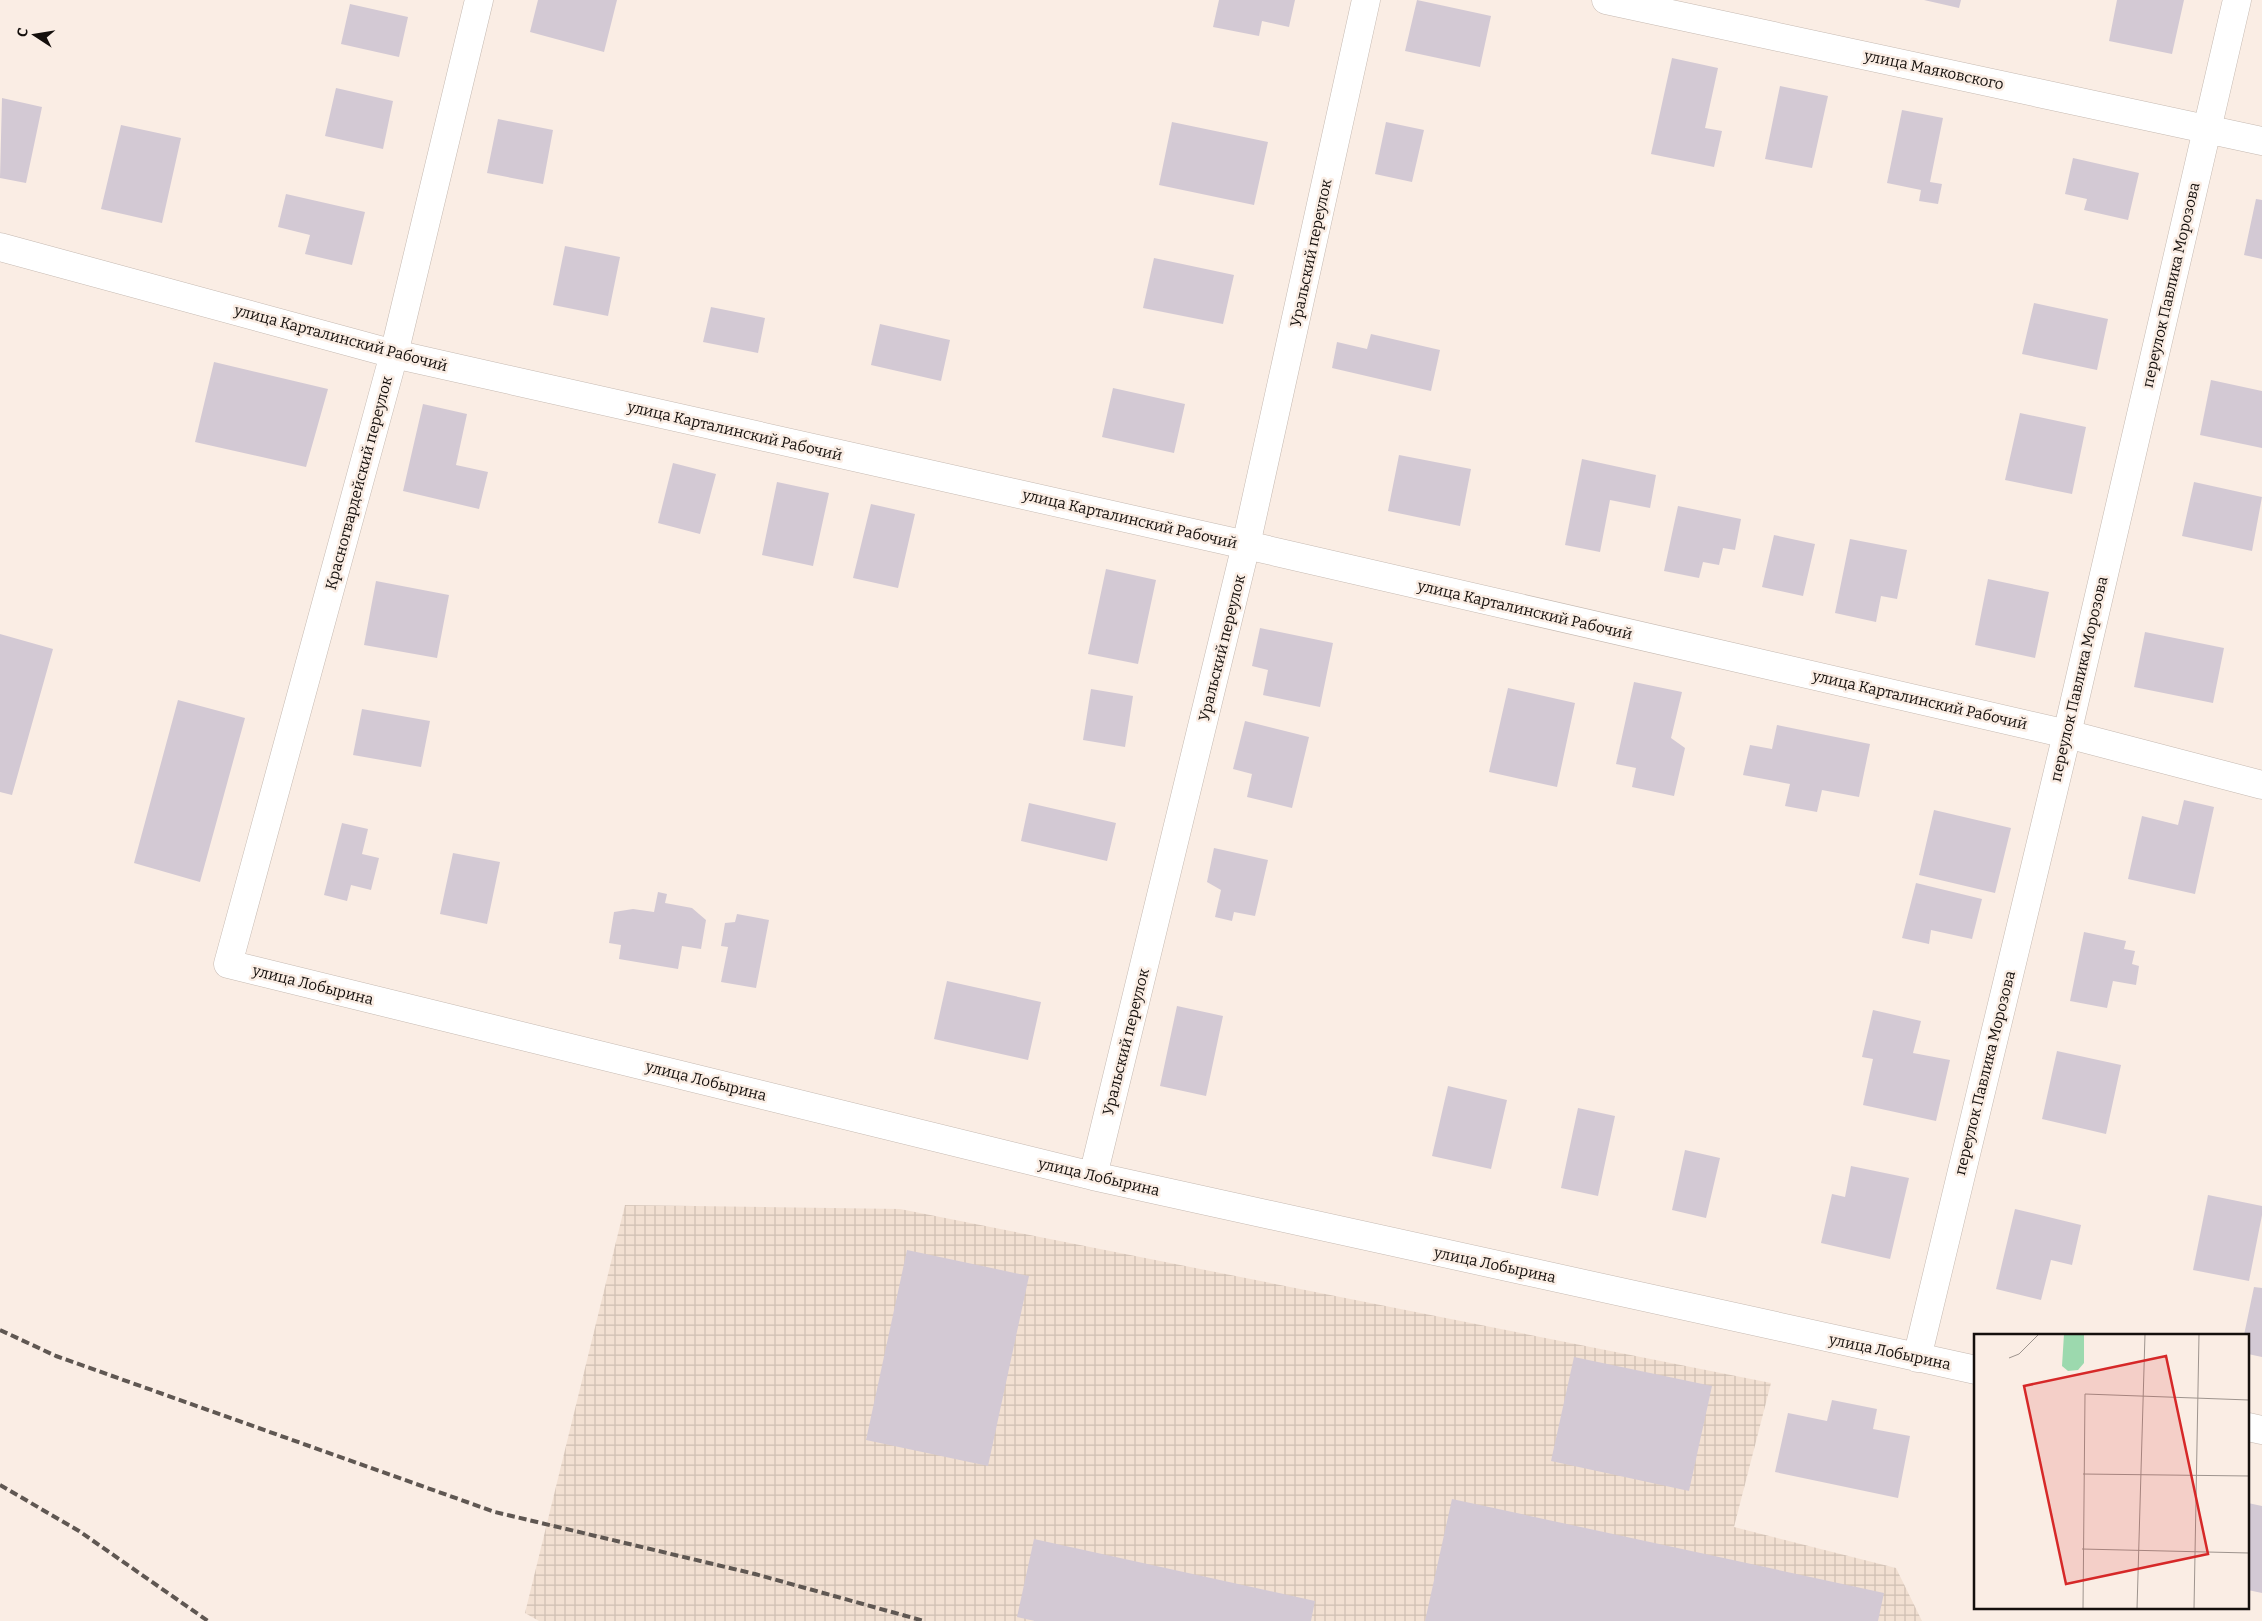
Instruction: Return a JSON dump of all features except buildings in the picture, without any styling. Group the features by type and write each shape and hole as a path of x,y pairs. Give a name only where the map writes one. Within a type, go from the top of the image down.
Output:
{"street":[{"name":"Красногвардейский переулок","path":"228,964 394,354 479,0"},
{"name":"Уральский переулок","path":"1093,1176 1246,546 1366,0"},
{"name":"улица Маяковского","path":"1606,0 2262,141"},
{"name":"переулок Павлика Морозова","path":"1917,1358 2067,734 2237,0"},
{"name":"улица Карталинский Рабочий","path":"0,247 394,354 2067,734 2262,785"},
{"name":"улица Лобырина","path":"228,964 1093,1176 1974,1370"}],"shaded area":[{"path":"625,1205 900,1209 1771,1383 1734,1527 1896,1568 1922,1621 539,1621 525,1613"}],"railway":[{"path":"0,1330 56,1356 495,1512 755,1574 924,1621"},
{"path":"0,1485 79,1531 208,1621"}]}
